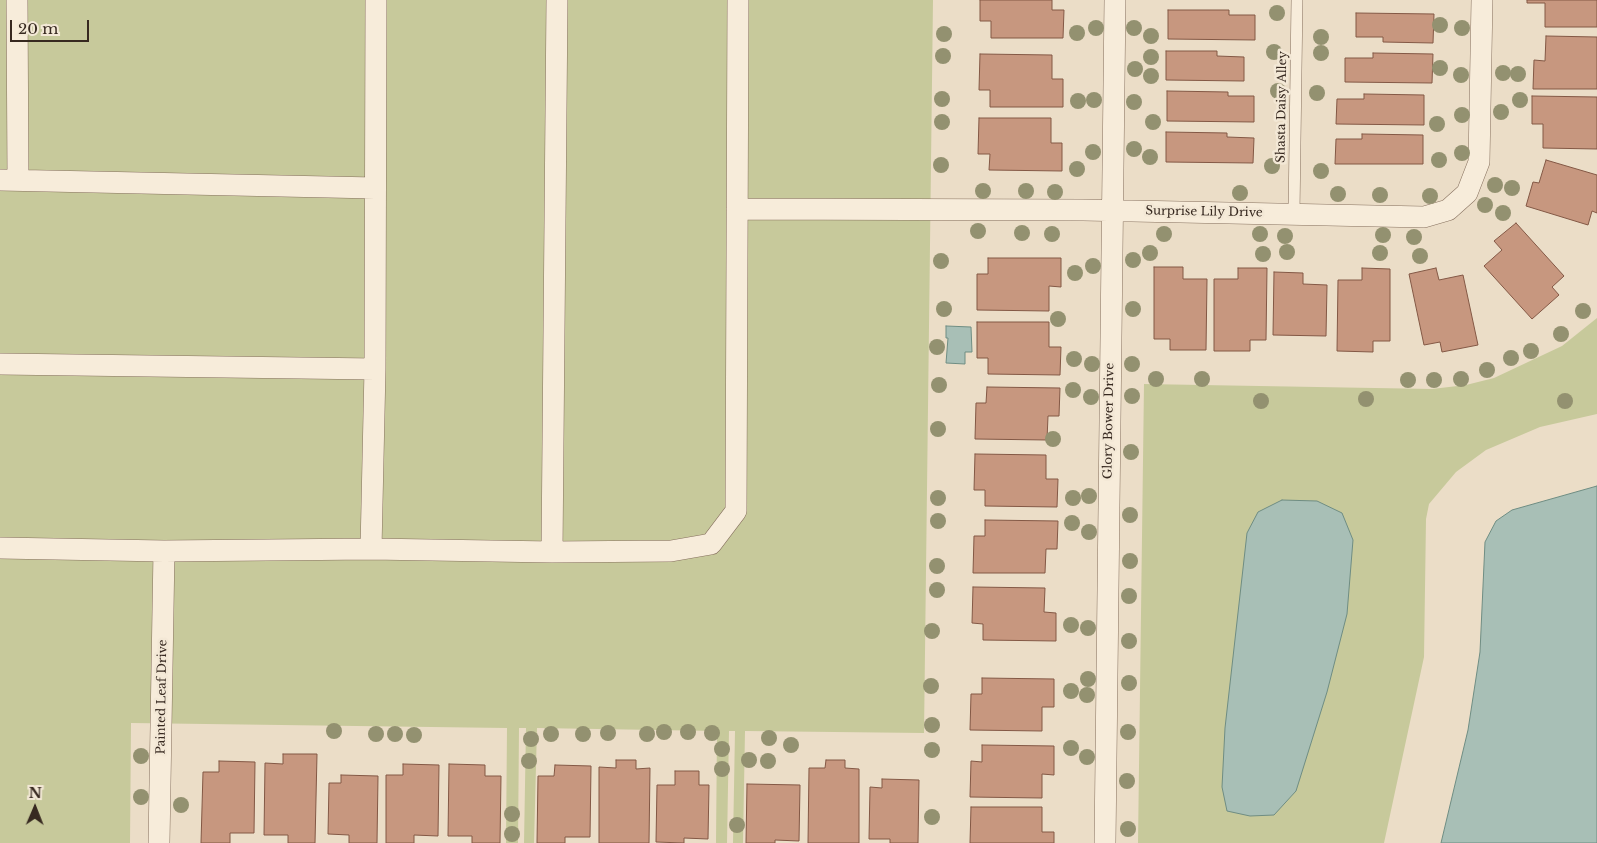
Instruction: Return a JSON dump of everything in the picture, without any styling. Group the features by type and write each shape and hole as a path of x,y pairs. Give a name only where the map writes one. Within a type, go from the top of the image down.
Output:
{"street":[{"path":"17,0 9,180 375,188"},
{"path":"371,549 376,369 376,0"},
{"path":"552,552 557,0"},
{"path":"0,548 164,552 371,549 552,552 671,551 711,544 736,511 738,0"},
{"name":"Glory Bower Drive","path":"1105,843 1115,0"},
{"name":"Surprise Lily Drive","path":"737,209 1112,210 1424,217 1448,210 1466,193 1479,162 1482,0"},
{"path":"0,364 376,369"},
{"name":"Painted Leaf Drive","path":"159,843 164,552"}],"lane":[{"name":"Shasta Daisy Alley","path":"1294,214 1297,0"}],"green space":[{"path":"0,0 933,0 924,733 745,731 743,843 733,843 735,731 729,731 727,843 716,843 717,731 537,728 534,843 524,843 526,728 519,728 518,843 506,843 507,728 131,723 130,843 0,843"},
{"path":"1597,318 1597,414 1540,427 1486,450 1456,472 1429,504 1426,519 1424,657 1384,843 1138,843 1144,384 1432,389 1466,385 1494,378 1562,346"}],"shaded area":[{"path":"946,326 971,327 972,352 965,352 965,364 946,363 948,338 946,338"},
{"path":"1597,486 1597,843 1441,843 1468,730 1480,652 1485,542 1496,521 1512,510"},
{"path":"1282,500 1317,501 1342,513 1353,540 1347,614 1327,692 1296,791 1274,815 1250,816 1227,811 1222,787 1225,728 1247,533 1258,512"}],"building":[{"path":"980,0 1052,0 1052,10 1064,10 1063,38 991,38 991,21 980,21"},
{"path":"1527,0 1597,0 1597,27 1545,27 1545,3 1527,3"},
{"path":"1168,10 1229,10 1229,15 1255,15 1255,40 1168,39"},
{"path":"1356,13 1434,14 1433,43 1383,42 1383,37 1356,37"},
{"path":"1546,36 1597,37 1597,89 1533,89 1534,60 1545,61"},
{"path":"1166,51 1217,51 1217,56 1244,57 1244,81 1166,80"},
{"path":"1373,53 1433,54 1432,83 1345,82 1345,58 1373,58"},
{"path":"980,54 1052,55 1052,79 1063,79 1063,107 990,107 990,90 979,90"},
{"path":"1167,91 1228,92 1228,96 1254,96 1254,122 1167,121"},
{"path":"1364,94 1424,95 1424,125 1336,124 1337,99 1364,99"},
{"path":"1532,96 1597,97 1597,149 1543,148 1543,124 1532,124"},
{"path":"979,118 1051,118 1051,143 1062,143 1062,171 989,170 990,154 978,154"},
{"path":"1166,132 1227,133 1227,137 1254,138 1253,163 1166,162"},
{"path":"1362,134 1423,135 1423,164 1335,164 1336,139 1362,139"},
{"path":"1546,160 1597,175 1597,213 1592,211 1588,225 1526,206 1533,182 1539,183"},
{"path":"1516,223 1564,276 1552,287 1559,295 1532,319 1484,266 1502,250 1494,241"},
{"path":"988,258 1061,258 1061,287 1049,286 1049,311 977,310 977,274 988,274"},
{"path":"1154,267 1183,267 1183,279 1207,279 1206,350 1170,350 1170,339 1154,339"},
{"path":"1238,268 1267,268 1266,340 1250,340 1250,351 1214,351 1214,279 1238,279"},
{"path":"1362,268 1390,269 1390,341 1373,341 1373,352 1337,351 1338,280 1362,280"},
{"path":"1436,268 1439,280 1463,275 1478,345 1442,352 1440,342 1424,345 1409,274"},
{"path":"1274,272 1303,273 1303,284 1327,285 1326,336 1273,335"},
{"path":"977,322 1049,322 1049,347 1061,347 1060,375 988,374 988,358 977,358"},
{"path":"987,387 1060,388 1059,416 1048,416 1047,440 975,439 976,403 986,403"},
{"path":"975,454 1046,455 1046,479 1058,479 1057,507 985,506 985,490 974,490"},
{"path":"985,520 1058,521 1057,549 1046,549 1045,573 973,573 974,536 985,536"},
{"path":"973,587 1045,588 1044,612 1056,613 1056,641 983,640 983,624 972,623"},
{"path":"982,678 1054,679 1054,707 1042,707 1042,731 970,730 971,694 982,694"},
{"path":"982,745 1054,746 1054,775 1042,774 1042,798 970,797 971,761 982,762"},
{"path":"283,754 317,754 315,843 288,843 288,835 264,835 265,763 283,764"},
{"path":"616,760 636,760 636,769 650,768 649,843 599,843 599,767 616,768"},
{"path":"826,760 845,760 845,768 859,769 859,843 808,843 809,768 825,768"},
{"path":"219,761 255,762 254,833 230,833 230,843 201,843 203,772 219,772"},
{"path":"403,764 439,765 438,836 414,835 414,843 386,843 386,775 403,775"},
{"path":"449,764 485,765 485,776 501,776 500,843 472,843 472,836 448,836"},
{"path":"555,765 591,766 590,837 565,837 565,843 537,843 538,776 554,776"},
{"path":"675,771 699,771 699,785 709,785 708,839 684,838 684,843 656,842 657,785 675,785"},
{"path":"341,775 378,776 377,843 349,843 349,835 328,834 329,783 341,783"},
{"path":"882,779 919,780 918,843 890,843 890,839 869,839 870,787 882,788"},
{"path":"747,784 800,785 799,841 775,840 775,843 746,843"},
{"path":"971,807 1042,807 1042,832 1054,832 1054,843 970,843"}]}
